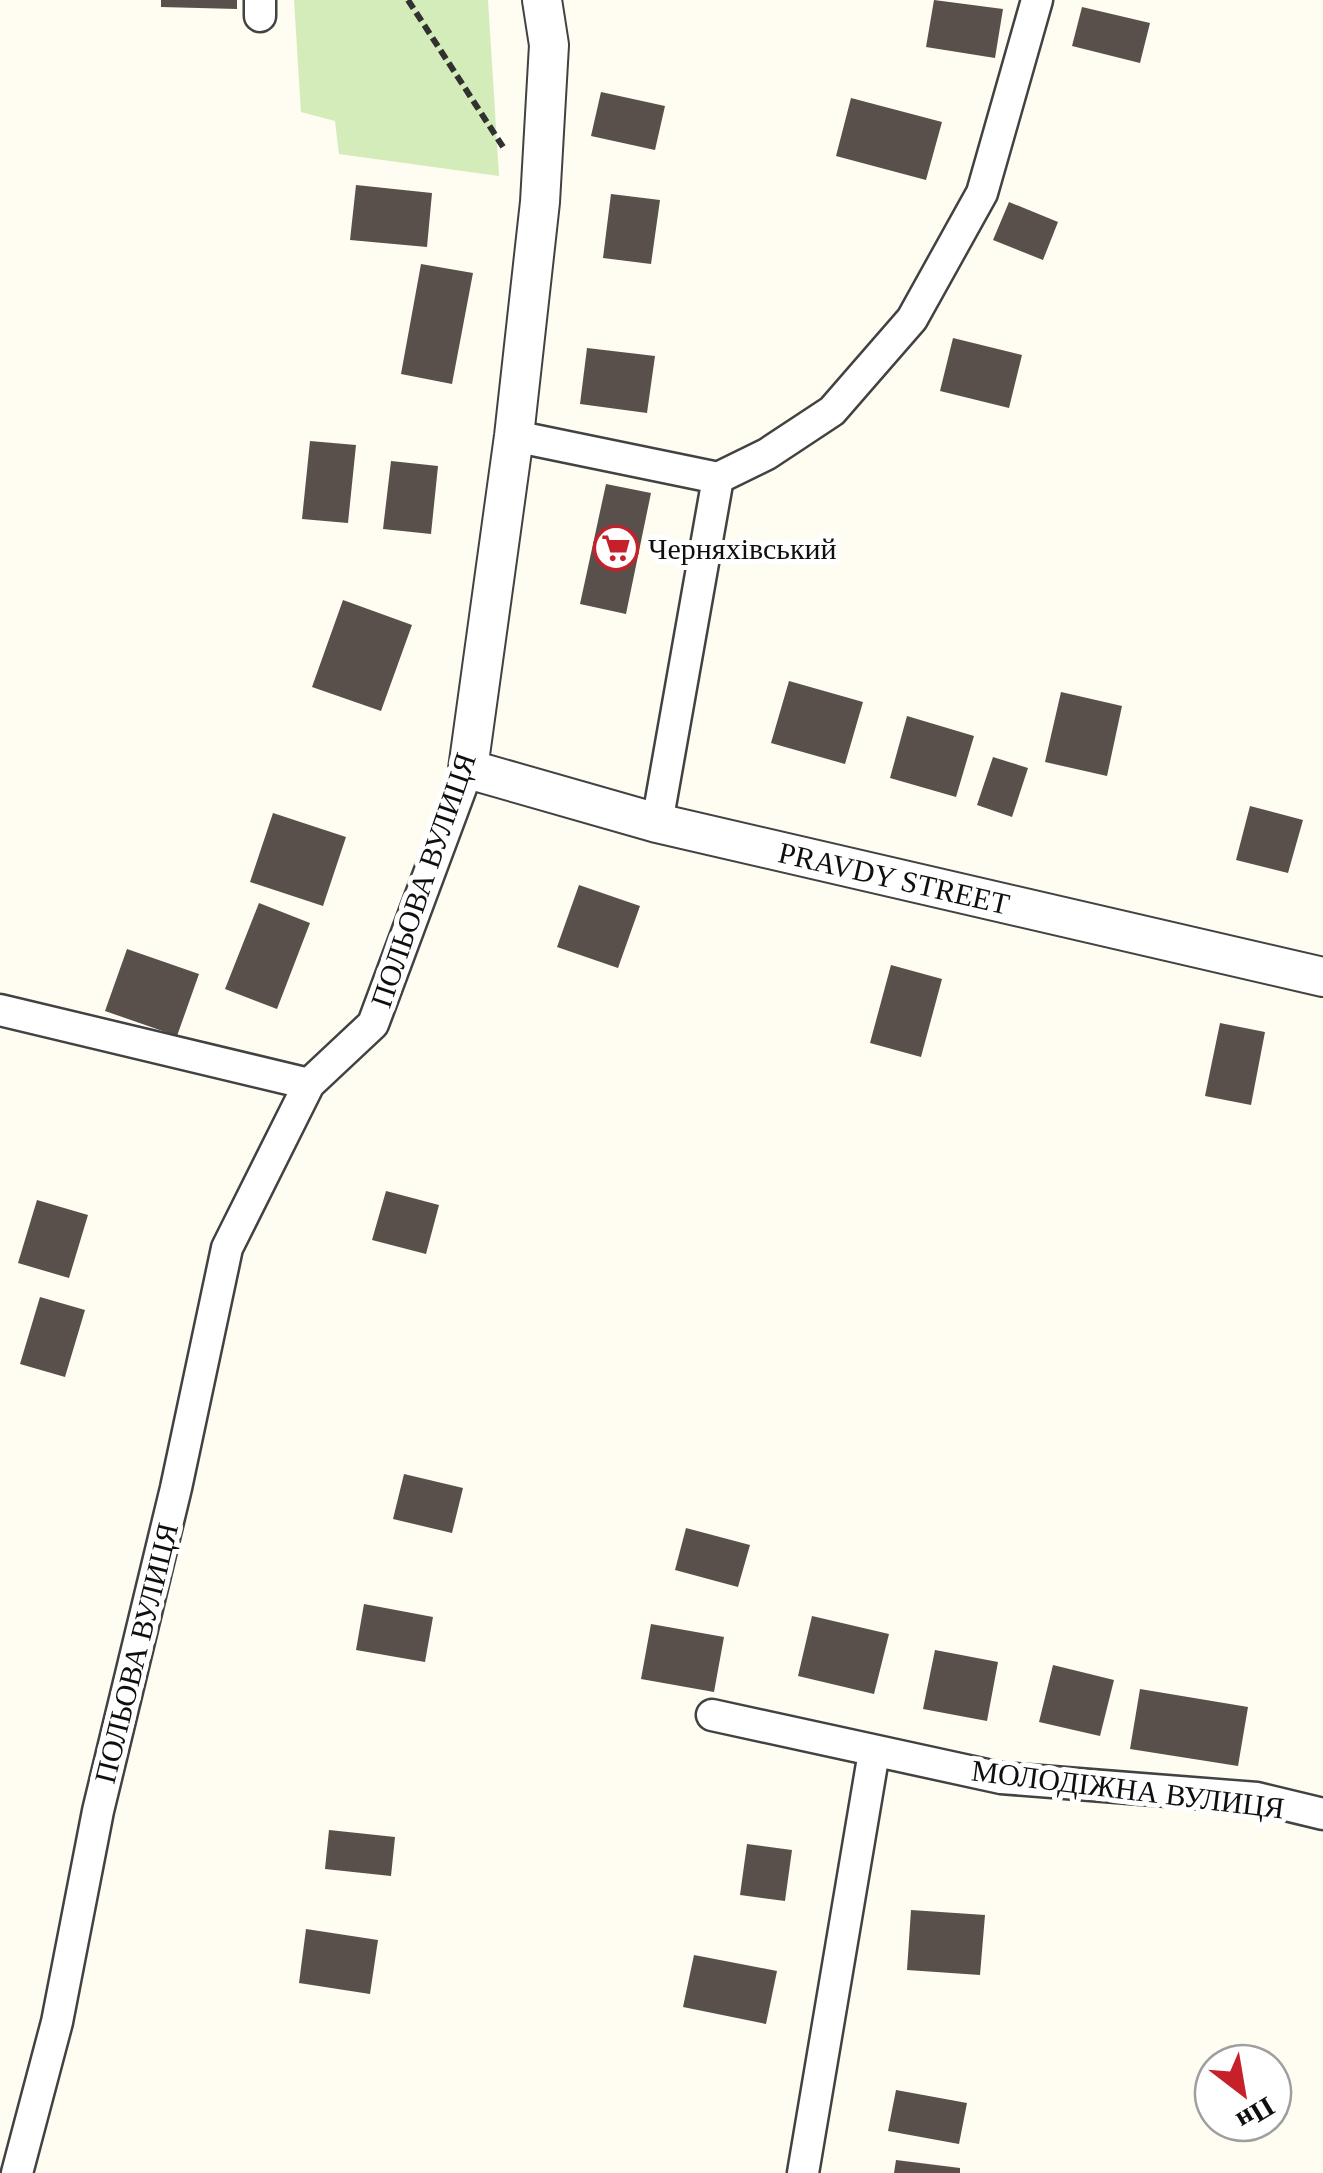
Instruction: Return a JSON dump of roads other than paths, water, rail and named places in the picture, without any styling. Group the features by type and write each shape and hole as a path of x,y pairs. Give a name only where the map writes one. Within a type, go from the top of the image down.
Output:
{"street":[{"name":"ПОЛЬОВА ВУЛИЦЯ","path":"17,2173 57,2022 98,1811 176,1488 227,1248 309,1084 374,1024 468,769 514,436 540,202 549,45 542,0"},
{"path":"514,436 718,478 767,454 832,411 912,319 982,194 1037,0"},
{"path":"657,822 718,478"},
{"name":"PRAVDY STREET","path":"468,769 657,822 1323,977"},
{"path":"0,1010 309,1084"},
{"name":"МОЛОДІЖНА ВУЛИЦЯ","path":"712,1715 1000,1778 1257,1798 1323,1814"},
{"path":"804,2173 874,1752"}],"place":[{"name":"Черняхівський","path":"616,548"}]}
